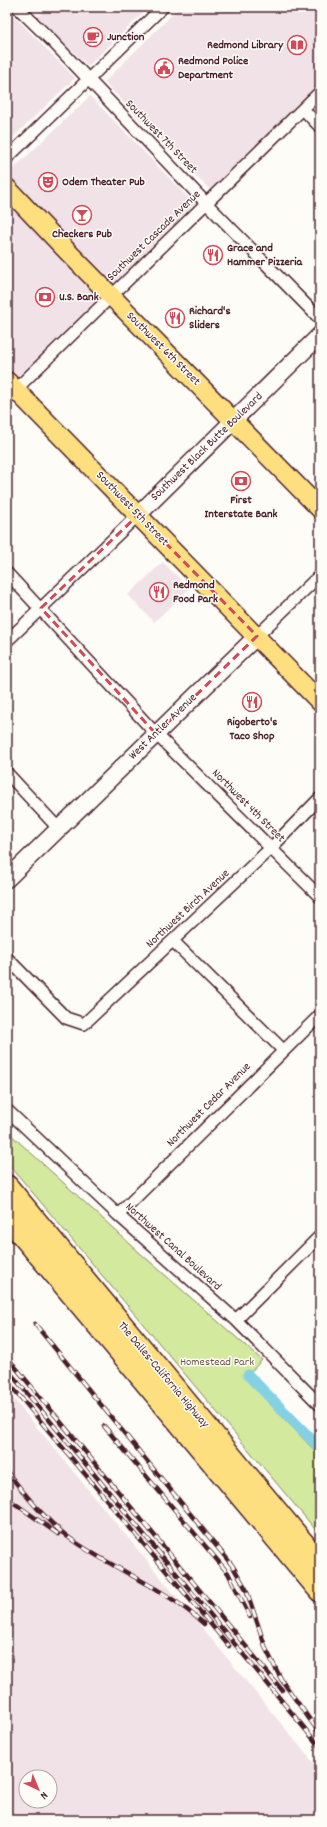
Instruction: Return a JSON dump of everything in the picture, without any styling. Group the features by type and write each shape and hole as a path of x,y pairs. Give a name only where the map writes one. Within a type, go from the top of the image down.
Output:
{"highway":[{"name":"The Dalles-California Highway","path":"7,1186 320,1562"},
{"name":"The Dalles-California Highway","path":"7,1217 320,1591"}],"main road":[{"name":"Southwest 6th Street","path":"7,188 320,509"},
{"name":"Southwest 5th Street","path":"10,389 138,515 320,702"}],"street":[{"name":"Southwest 7th Street","path":"17,7 88,79 206,204 320,319"},
{"path":"7,158 163,7"},
{"name":"Southwest Cascade Avenue","path":"10,389 111,296 320,92"},
{"path":"303,109 320,127"},
{"name":"Southwest Black Butte Boulevard","path":"7,641 320,336"},
{"name":"Northwest 4th Street","path":"7,573 156,734 272,847 320,897"},
{"name":"West Antler Avenue","path":"7,879 320,575"},
{"path":"7,772 58,828"},
{"name":"Northwest Birch Avenue","path":"7,958 66,1018 84,1024 272,847 320,798"},
{"path":"173,941 283,1050"},
{"name":"Northwest Cedar Avenue","path":"118,1215 320,1015"},
{"name":"Northwest Canal Boulevard","path":"7,1110 118,1215 236,1320 320,1405"},
{"path":"236,1320 320,1236"}],"highlighted area":[{"path":"138,515 257,636 156,734 41,608"}],"shaded area":[{"path":"48,7 149,7 88,66 37,18"},
{"path":"180,7 320,7 320,84 211,191 104,82"},
{"path":"7,9 75,78 7,143"},
{"path":"90,96 194,204 18,377 7,366 7,175"},
{"name":"Redmond Food Park","path":"163,562 189,589 154,622 128,595"},
{"path":"7,1391 320,1771 320,1820 7,1820"}],"green space":[{"name":"Homestead Park","path":"7,1131 140,1253 262,1360 245,1378 320,1456 320,1535 7,1162"}],"waterway":[{"path":"248,1375 320,1448"}],"railway":[{"path":"35,1324 232,1565 246,1589 266,1649 281,1679 320,1734"},
{"path":"7,1357 282,1690"},
{"path":"7,1369 320,1747"},
{"path":"7,1381 229,1646"},
{"path":"104,1426 228,1573 250,1617"},
{"path":"7,1472 43,1515 68,1537 85,1549 154,1588 188,1610 204,1624"},
{"path":"7,1498 58,1534"}],"place":[{"name":"Junction","path":"93,37"},
{"name":"Redmond Library","path":"297,45"},
{"name":"Redmond Police Department","path":"164,68"},
{"name":"Odem Theater Pub","path":"48,182"},
{"name":"Checkers Pub","path":"82,215"},
{"name":"Grace and Hammer Pizzeria","path":"213,255"},
{"name":"U.S. Bank","path":"45,297"},
{"name":"Richard's Sliders","path":"175,318"},
{"name":"First Interstate Bank","path":"241,481"},
{"name":"Redmond Food Park","path":"159,592"},
{"name":"Rigoberto's Taco Shop","path":"252,702"}]}
